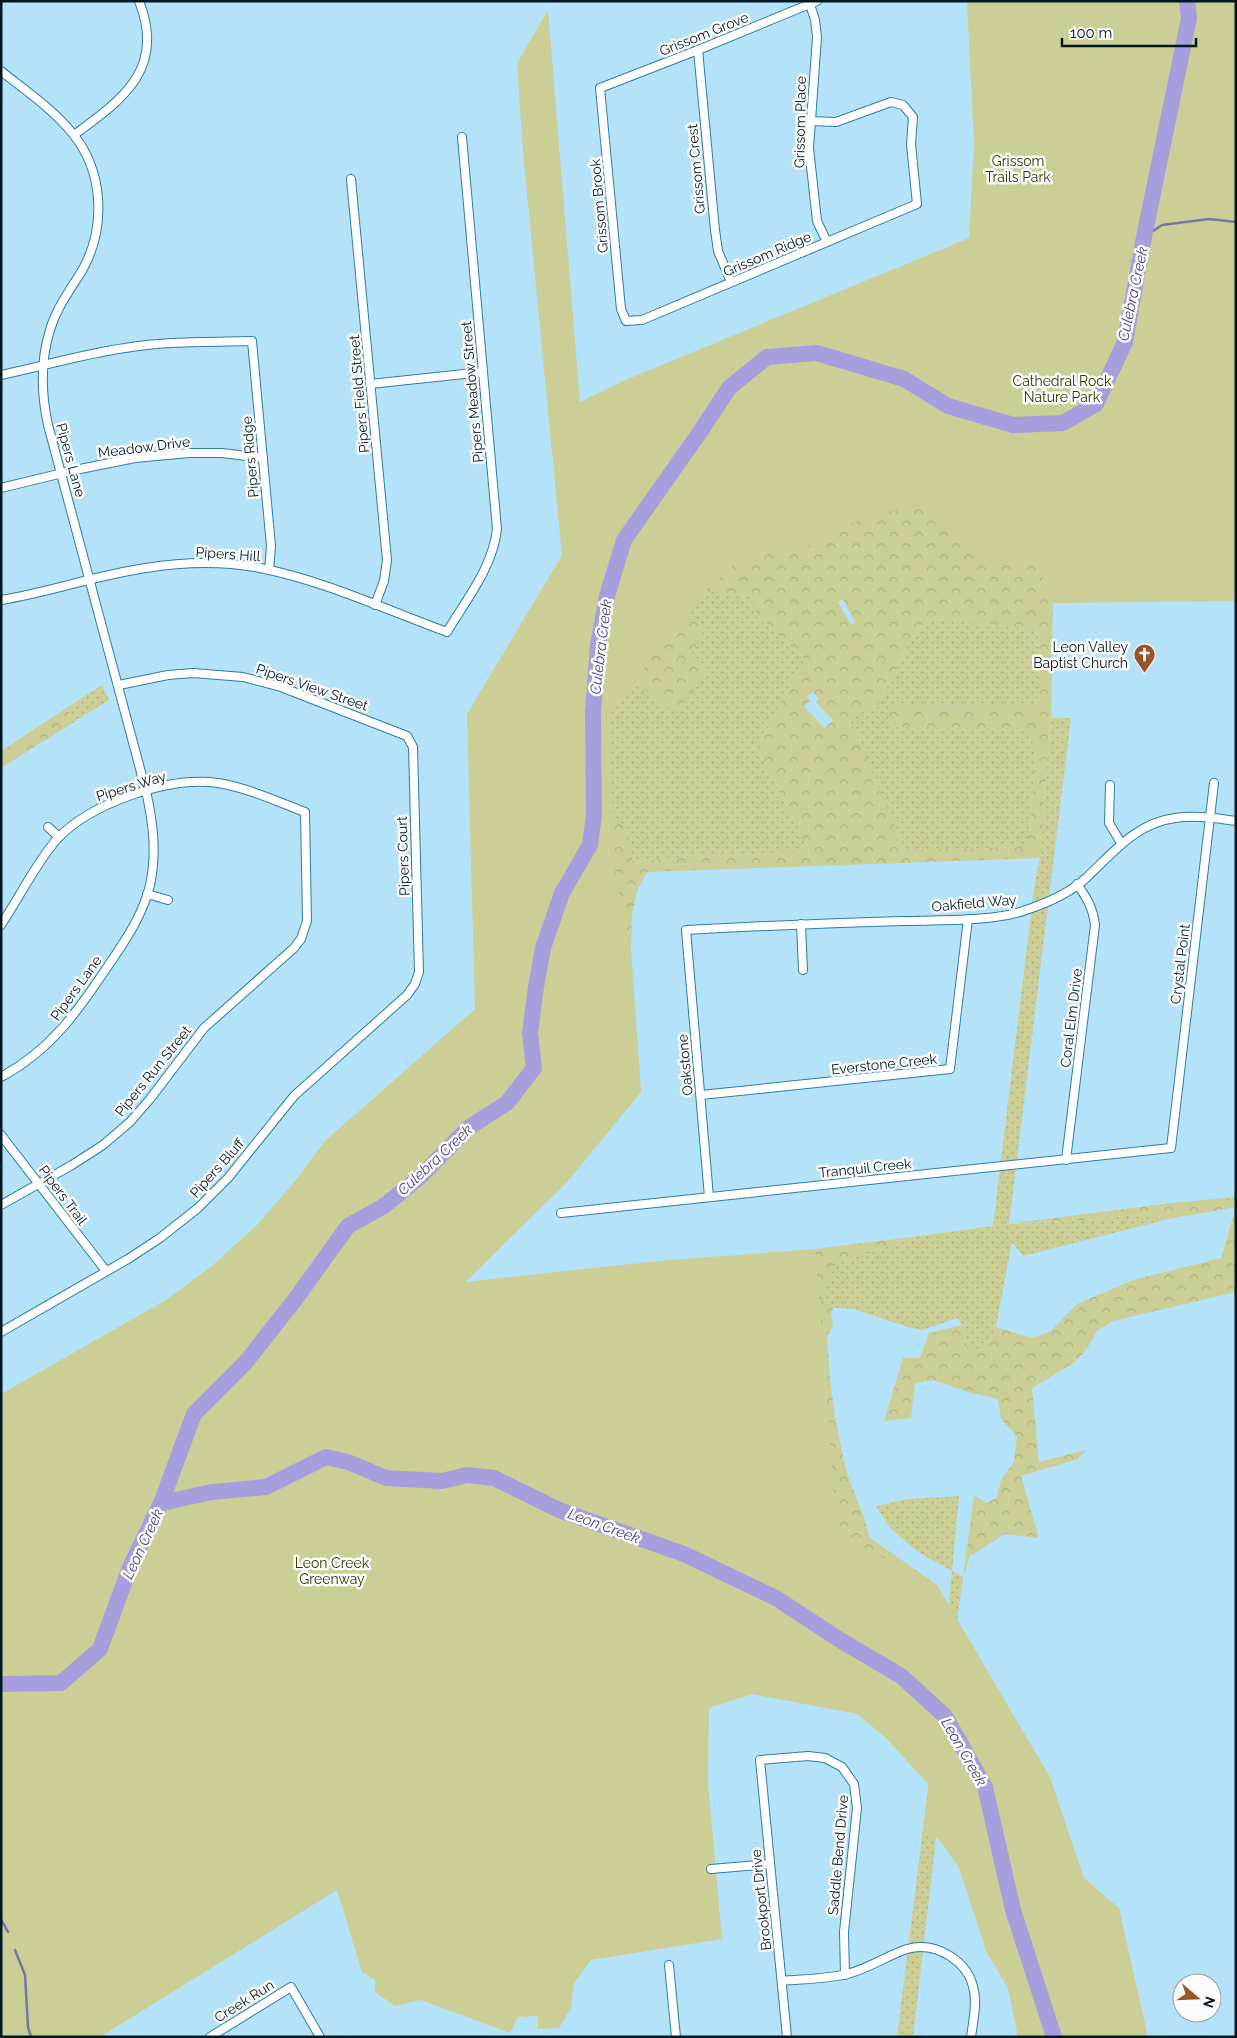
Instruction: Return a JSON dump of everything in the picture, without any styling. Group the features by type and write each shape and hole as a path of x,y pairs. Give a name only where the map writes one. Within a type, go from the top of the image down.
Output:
{"street":[{"path":"74,135 121,98 140,74 146,54 148,33 146,20 139,1"},
{"name":"Grissom Grove","path":"600,88 698,50 812,2"},
{"name":"Grissom Place","path":"812,2 816,37 809,148 817,221 827,242"},
{"name":"Grissom Crest","path":"698,50 714,230 718,251 731,282"},
{"name":"Pipers Lane","path":"1,71 57,116 74,135 86,154 94,176 99,205 98,224 88,259 54,317 47,339 43,365 44,406 146,791 151,815 154,851 147,894 129,935 77,1012 47,1045 1,1077"},
{"name":"Grissom Brook","path":"600,88 621,309 626,321"},
{"name":"Grissom Ridge","path":"626,321 642,320 917,204 911,144 913,117 902,106 891,102 836,122 810,121"},
{"name":"Pipers Meadow Street","path":"447,632 488,563 496,538 497,521 462,137"},
{"name":"Pipers Field Street","path":"351,179 387,560 384,581 375,605"},
{"name":"Pipers Ridge","path":"43,365 62,359 136,346 174,342 252,342 271,546 269,570"},
{"path":"1,375 43,365"},
{"path":"370,384 483,372"},
{"name":"Meadow Drive","path":"1,488 135,458 188,453 222,453 263,458"},
{"name":"Pipers Hill","path":"1,600 38,594 145,568 182,564 220,564 269,570 293,576 447,632"},
{"name":"Pipers View Street","path":"119,685 168,674 193,673 243,676 280,687 406,736"},
{"name":"Pipers Court","path":"406,736 413,747 419,972 417,978"},
{"name":"Pipers Way","path":"1,925 59,837 80,818 95,810 146,791 186,783 216,783 248,790 305,812 307,921 305,930"},
{"name":"Crystal Point","path":"1171,1148 1214,784"},
{"path":"1110,785 1109,823 1121,843"},
{"name":"Oakfield Way","path":"686,930 801,924 968,919 1024,911 1052,899 1078,884 1121,843 1140,830 1174,818 1211,817 1236,821"},
{"path":"48,828 59,837"},
{"name":"Coral Elm Drive","path":"1066,1160 1095,925 1094,912 1078,884"},
{"path":"147,894 168,900"},
{"name":"Everstone Creek","path":"701,1095 950,1069 968,919"},
{"path":"801,924 803,970"},
{"name":"Pipers Run Street","path":"1,1205 72,1165 102,1145 130,1122 204,1028 294,948 305,930"},
{"name":"Oakstone","path":"686,930 709,1197"},
{"name":"Pipers Bluff","path":"1,1332 160,1238 198,1208 228,1178 294,1096 407,995 417,978"},
{"name":"Pipers Trail","path":"1,1135 106,1271"},
{"name":"Tranquil Creek","path":"561,1213 1171,1148"},
{"name":"Saddle Bend Drive","path":"760,1760 808,1756 824,1758 842,1767 854,1784 857,1808 844,1932 845,1975"},
{"name":"Brookport Drive","path":"760,1760 787,2037"},
{"path":"711,1870 770,1864"},
{"path":"782,1981 845,1975 862,1970 899,1952 916,1947 930,1948 950,1955 961,1964 966,1972 974,1990 975,2002 971,2037"},
{"path":"669,1964 676,2037"},
{"name":"Creek Run","path":"210,2037 291,1987 320,2037"}],"green space":[{"name":"Leon Creek Greenway","path":"967,1 1236,1 1236,601 1053,603 1036,560 1000,564 975,550 943,517 917,506 868,516 806,546 738,561 698,597 609,715 615,874 631,952 641,1092 566,1183 465,1282 658,1261 815,1249 837,1534 937,1585 1050,1777 1084,1878 1119,1908 1148,2037 1018,2037 1008,1988 987,1953 959,1868 937,1837 923,1836 929,1785 885,1737 857,1714 752,1694 709,1708 708,1782 722,1939 591,1960 574,1983 571,2008 559,2028 538,2029 538,2016 518,2017 510,2033 421,2000 395,2006 375,1992 375,1980 362,1972 337,1890 100,2037 1,2037 1,1394 166,1300 213,1265 257,1225 296,1180 325,1141 475,1009 467,714 562,555 523,152 517,63 548,10 580,402 623,381 969,238 974,144"},
{"path":"890,380 1073,603 1053,603 1051,718 1040,858 647,872 637,891 632,916 631,952 641,1092 566,1183 465,1282 827,1403 815,1249 919,1236 835,1264 820,1306 833,1308 831,1315 833,1326 827,1336 835,1417 845,1465 869,1537 937,1585 949,1605 942,1661 279,1341 603,803 627,831 633,864 646,860 809,851 757,747 805,659 757,616 751,597 705,591 686,612 704,630 691,655 707,673 676,714 614,666","holes":["843,599 855,622 851,625 838,602","928,618 1036,629 1042,667 1036,706 888,707 891,727 1024,728 1036,749 1028,847 905,850 849,717 877,707 911,639","813,692 819,699 816,702 833,721 824,728 804,706 810,701 807,697"]},
{"path":"705,590 751,596 757,616 805,659 757,747 810,851 646,860 632,864 627,831 603,803 597,735 617,594 672,612 691,655 686,612"},
{"path":"928,618 1036,629 1042,667 1037,706 889,707 891,727 1024,728 1036,749 1028,847 905,850 848,717 877,707 911,639"},
{"path":"102,685 109,700 71,724 68,707"},
{"path":"68,707 71,724 1,768 1,751"},
{"path":"1051,718 1071,718 1009,1224 1074,1221 1136,1215 1169,1219 1023,1256 1012,1242 996,1327 983,1352 967,1349 962,1325 957,1318 922,1330 907,1327 854,1309 820,1307 827,1403 815,1249 820,1305 835,1264 919,1236 993,1226 1035,881 1040,858"},
{"path":"1236,1197 1236,1207 1169,1219 1136,1215 1074,1221 1015,1223 1171,1203"},
{"path":"1236,1207 1236,1292 1113,1321 1097,1331 1086,1350 1075,1362 1032,1388 1039,1462 1086,1450 1078,1459 1021,1476 1039,1538 1005,1534 970,1556 963,1577 974,1495 986,1503 996,1498 1002,1478 1014,1462 1017,1437 1001,1419 998,1399 972,1393 933,1380 915,1383 911,1418 884,1421 903,1358 920,1358 929,1333 962,1325 967,1348 983,1352 996,1327 1032,1338 1051,1331 1077,1304 1133,1280 1221,1258"},
{"path":"959,1496 952,1571 918,1552 890,1528 876,1506 907,1499"},
{"path":"952,1571 963,1577 950,1674 949,1605"},
{"path":"935,1733 947,1745 913,2037 897,2037"}],"waterway":[{"name":"Culebra Creek","path":"1,1684 61,1683 100,1649 130,1567 161,1503 194,1414 246,1362 297,1297 348,1226 384,1206 421,1176 468,1128 507,1103 534,1068 530,1033 543,948 562,893 590,845 594,815 593,712 598,644 607,596 624,540 729,388 767,357 817,353 904,379 948,406 1013,425 1063,423 1096,404 1125,342 1144,237 1189,18 1187,1"},
{"path":"1144,237 1162,225 1209,219 1236,222"},
{"name":"Leon Creek","path":"161,1503 212,1492 266,1487 326,1457 348,1462 386,1478 442,1481 467,1475 494,1478 559,1510 684,1554 776,1598 840,1640 901,1676 945,1716 985,1787 1013,1910 1054,2037"},
{"path":"1,1919 8,1932"},
{"path":"15,1950 25,1975 28,2027 31,2037"}],"place":[{"name":"Leon Valley Baptist Church","path":"1144,674"}],"park label":[{"name":"Grissom Trails Park","path":"1018,170"},
{"name":"Cathedral Rock Nature Park","path":"1062,390"}]}
